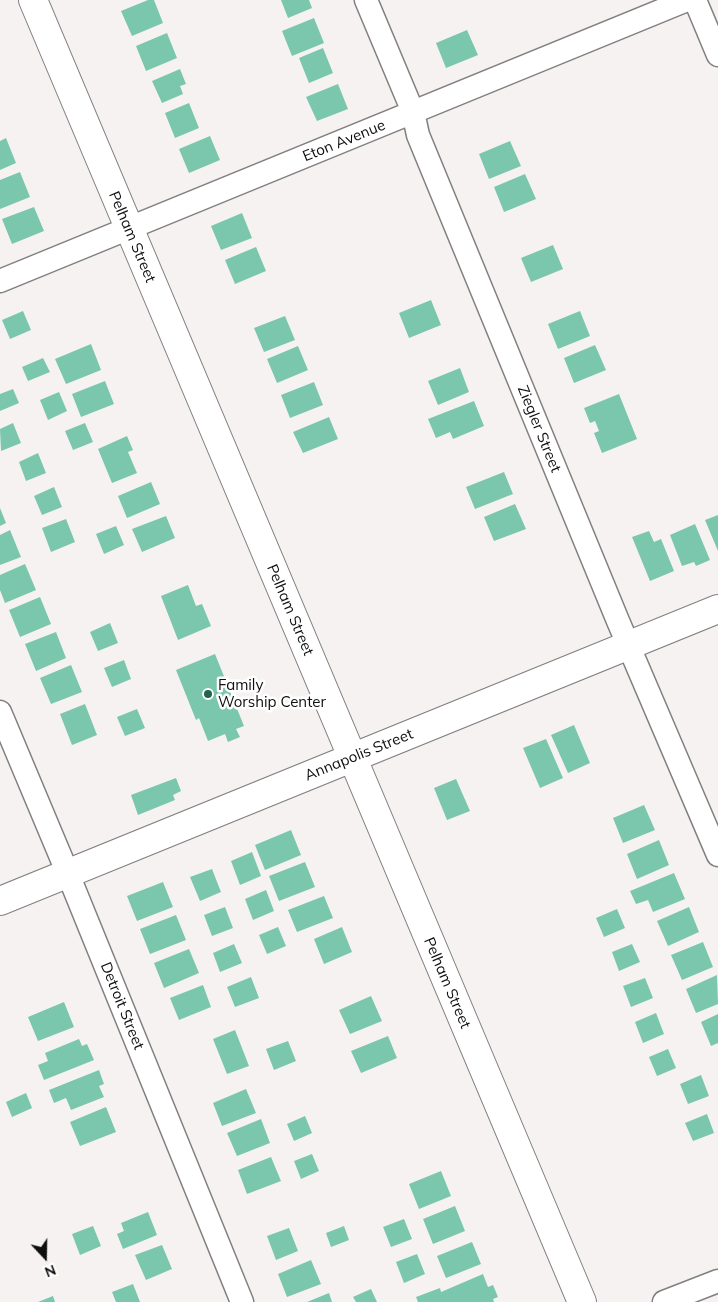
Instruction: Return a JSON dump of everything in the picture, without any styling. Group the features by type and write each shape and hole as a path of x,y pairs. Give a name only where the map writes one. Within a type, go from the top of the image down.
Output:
{"street":[{"name":"Pelham Street","path":"33,0 582,1302"},
{"name":"Ziegler Street","path":"366,0 412,112 418,135 718,855"},
{"name":"Eton Avenue","path":"0,281 129,230 687,0"},
{"path":"695,0 718,55"},
{"name":"Annapolis Street","path":"0,901 718,609"},
{"name":"Detroit Street","path":"0,712 242,1302"},
{"path":"664,1302 718,1280"}],"building":[{"path":"148,0 154,0 163,23 132,36 121,11"},
{"path":"281,0 309,0 312,8 288,18"},
{"path":"314,18 324,43 292,56 282,31"},
{"path":"467,30 478,55 446,68 436,43"},
{"path":"167,33 177,58 146,71 136,46"},
{"path":"323,48 333,73 309,83 299,58"},
{"path":"180,69 186,84 180,86 183,94 162,103 152,81"},
{"path":"338,84 348,109 317,121 306,97"},
{"path":"189,103 199,128 175,138 165,113"},
{"path":"210,136 220,160 189,173 179,149"},
{"path":"6,138 16,163 0,170 0,141"},
{"path":"510,141 521,166 489,179 479,154"},
{"path":"20,172 30,197 0,209 0,180"},
{"path":"525,174 536,199 504,212 494,187"},
{"path":"34,207 44,231 12,244 2,219"},
{"path":"242,213 252,238 221,250 211,226"},
{"path":"553,245 563,269 531,282 521,258"},
{"path":"256,247 266,271 235,284 225,260"},
{"path":"431,300 441,325 409,338 399,313"},
{"path":"23,311 31,330 10,339 2,320"},
{"path":"580,311 590,336 558,349 548,324"},
{"path":"285,316 295,340 264,352 254,328"},
{"path":"91,344 101,370 66,384 55,359"},
{"path":"595,345 606,370 574,383 564,358"},
{"path":"298,346 308,370 277,383 267,359"},
{"path":"43,358 50,372 28,381 22,367"},
{"path":"460,368 469,392 438,405 428,381"},
{"path":"105,381 114,404 81,417 72,394"},
{"path":"314,382 323,405 290,418 281,395"},
{"path":"13,389 19,403 0,411 0,394"},
{"path":"59,392 67,411 48,420 40,400"},
{"path":"619,394 637,439 602,453 594,433 599,431 595,421 590,423 584,408"},
{"path":"474,401 484,426 453,439 450,432 436,438 428,419"},
{"path":"329,417 338,439 303,453 293,432"},
{"path":"13,423 21,443 1,451 0,429"},
{"path":"85,423 93,442 73,450 65,431"},
{"path":"127,436 133,450 128,452 137,473 112,483 98,449"},
{"path":"38,453 46,473 26,481 19,462"},
{"path":"504,472 513,494 475,509 466,487"},
{"path":"151,482 160,504 127,518 118,496"},
{"path":"54,487 62,507 42,515 34,496"},
{"path":"515,504 526,529 494,541 484,517"},
{"path":"0,508 6,523 0,526"},
{"path":"718,515 718,551 705,520"},
{"path":"166,516 175,538 142,552 132,529"},
{"path":"66,519 75,542 51,552 42,528"},
{"path":"695,524 710,560 696,566 694,562 682,566 670,535"},
{"path":"116,526 124,545 104,554 96,534"},
{"path":"10,530 21,557 0,565 0,535"},
{"path":"649,531 654,542 661,539 674,571 650,581 632,537"},
{"path":"25,564 36,590 5,603 0,590 0,575"},
{"path":"188,585 196,606 202,604 211,626 178,640 161,596"},
{"path":"40,597 51,624 20,637 9,610"},
{"path":"110,623 118,643 98,651 90,632"},
{"path":"56,632 66,658 36,671 25,644"},
{"name":"Family Worship Center","path":"215,654 244,726 236,729 240,737 228,742 225,734 208,741 199,718 196,720 176,670"},
{"path":"124,660 131,679 112,687 104,668"},
{"path":"71,665 82,692 51,704 40,678"},
{"path":"85,704 97,735 72,745 60,714"},
{"path":"137,709 145,728 125,736 117,717"},
{"path":"574,725 590,763 568,773 551,735"},
{"path":"546,739 563,778 540,788 523,748"},
{"path":"176,778 181,791 173,795 175,800 138,815 131,795"},
{"path":"456,779 470,811 447,820 434,788"},
{"path":"644,805 655,830 623,843 613,818"},
{"path":"291,830 301,855 265,870 255,845"},
{"path":"659,840 669,865 637,879 627,854"},
{"path":"252,852 261,876 240,885 231,861"},
{"path":"305,862 315,887 279,901 269,876"},
{"path":"212,869 221,892 200,901 190,877"},
{"path":"674,873 685,899 653,912 648,900 636,904 630,891"},
{"path":"163,882 173,907 137,921 127,896"},
{"path":"266,890 274,911 253,920 245,899"},
{"path":"324,896 333,918 297,932 288,910"},
{"path":"225,907 233,928 212,936 204,915"},
{"path":"689,907 699,932 668,946 657,921"},
{"path":"617,909 625,928 604,937 596,918"},
{"path":"176,915 186,940 150,954 140,929"},
{"path":"278,927 286,946 267,954 259,935"},
{"path":"342,927 352,952 324,964 314,939"},
{"path":"703,942 713,967 682,980 671,955"},
{"path":"234,944 242,963 220,972 213,953"},
{"path":"632,944 640,962 619,971 612,952"},
{"path":"189,949 199,973 164,988 154,963"},
{"path":"717,975 718,1004 696,1013 686,989"},
{"path":"251,977 259,998 235,1007 227,987"},
{"path":"645,978 653,998 631,1007 623,986"},
{"path":"203,985 211,1007 179,1020 170,998"},
{"path":"371,996 382,1021 350,1034 339,1010"},
{"path":"64,1002 74,1027 38,1041 28,1017"},
{"path":"656,1013 664,1034 643,1043 635,1022"},
{"path":"718,1014 718,1043 711,1046 701,1022"},
{"path":"235,1030 249,1066 227,1074 213,1039"},
{"path":"388,1036 397,1058 361,1073 351,1051"},
{"path":"79,1039 82,1046 87,1044 94,1060 44,1080 38,1065 48,1061 45,1053"},
{"path":"288,1041 296,1061 274,1070 266,1049"},
{"path":"668,1049 676,1068 657,1076 649,1057"},
{"path":"99,1070 104,1084 99,1086 104,1097 71,1110 66,1098 54,1103 49,1090"},
{"path":"701,1075 709,1096 688,1104 680,1084"},
{"path":"246,1089 256,1113 222,1126 213,1103"},
{"path":"26,1093 32,1108 12,1117 6,1102"},
{"path":"106,1107 116,1132 80,1146 70,1122"},
{"path":"707,1114 714,1133 693,1141 685,1123"},
{"path":"305,1116 312,1133 294,1141 287,1124"},
{"path":"261,1119 270,1143 237,1156 227,1133"},
{"path":"312,1154 319,1171 301,1179 294,1161"},
{"path":"271,1157 281,1181 247,1194 238,1170"},
{"path":"441,1171 451,1196 419,1209 409,1184"},
{"path":"455,1206 465,1231 433,1244 423,1219"},
{"path":"148,1212 157,1235 123,1249 117,1234 124,1231 121,1223"},
{"path":"404,1219 412,1239 391,1247 383,1227"},
{"path":"93,1226 101,1246 80,1255 72,1234"},
{"path":"344,1226 349,1240 331,1247 326,1233"},
{"path":"289,1228 298,1251 276,1260 267,1236"},
{"path":"472,1242 481,1264 446,1278 437,1256"},
{"path":"162,1245 172,1269 146,1280 135,1255"},
{"path":"417,1254 425,1274 404,1283 396,1262"},
{"path":"311,1260 321,1284 287,1297 278,1274"},
{"path":"483,1274 488,1287 493,1285 498,1297 493,1299 494,1302 418,1302 416,1297 440,1288 441,1292"},
{"path":"133,1284 140,1302 116,1302 112,1292"},
{"path":"371,1289 377,1302 356,1302 353,1297"},
{"path":"329,1293 332,1302 307,1302"},
{"path":"53,1296 55,1302 38,1302"}],"place":[{"name":"Family Worship Center","path":"208,694"}]}
